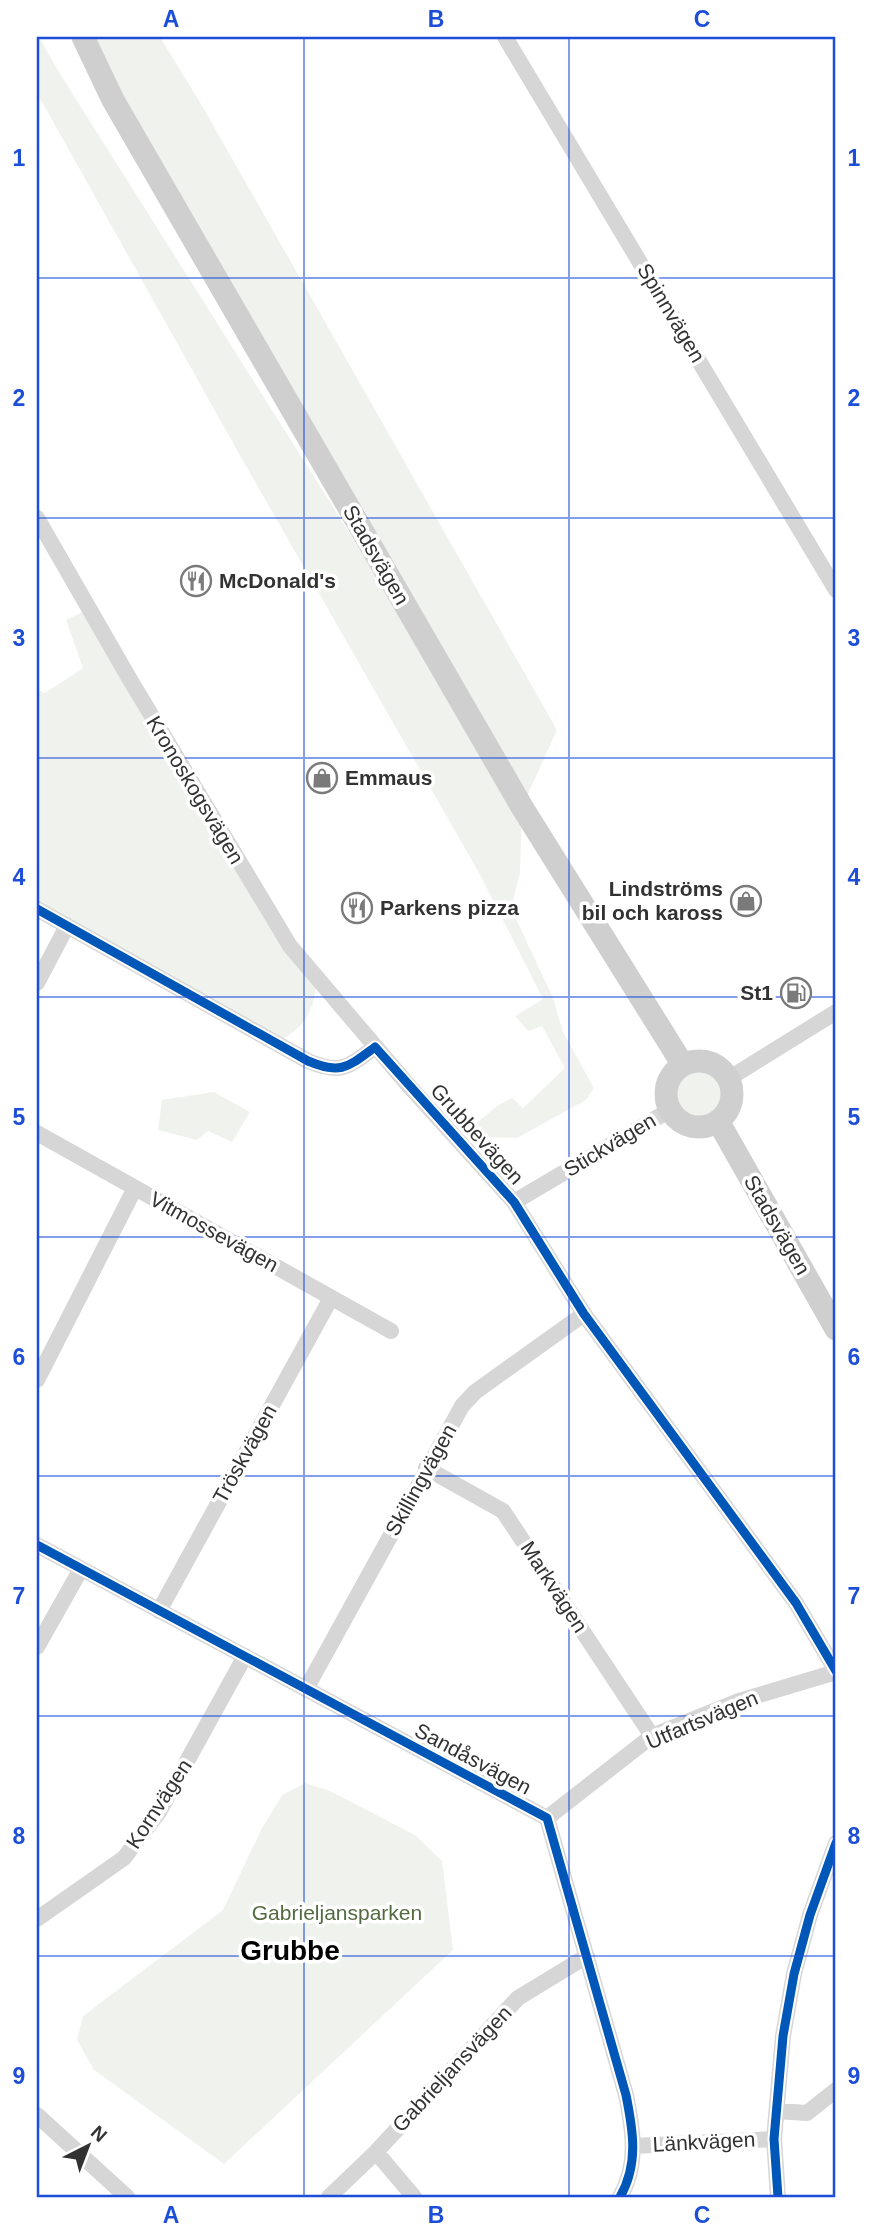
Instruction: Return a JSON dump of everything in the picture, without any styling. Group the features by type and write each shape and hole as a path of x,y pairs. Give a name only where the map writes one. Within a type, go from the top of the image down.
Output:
{"main road":[{"name":"Stadsvägen","path":"83,37 113,100 515,795 683,1065"},
{"path":"695,1061 707,1062 721,1069 728,1079 732,1097 718,1121 705,1126 692,1126 677,1118 670,1110 667,1100 669,1080 683,1065 695,1061"},
{"name":"Stadsvägen","path":"718,1121 836,1329"}],"street":[{"name":"Spinnvägen","path":"505,37 836,590"},
{"name":"Kronoskogsvägen","path":"37,518 290,946 375,1047"},
{"path":"37,909 307,1061 321,1066 342,1068 351,1065 375,1047"},
{"path":"37,983 67,926"},
{"path":"728,1079 836,1012"},
{"name":"Grubbevägen","path":"375,1047 514,1202 584,1314 796,1603 836,1671"},
{"name":"Stickvägen","path":"514,1202 670,1110"},
{"name":"Vitmossevägen","path":"37,1133 391,1331"},
{"path":"37,1380 135,1188"},
{"name":"Tröskvägen","path":"159,1611 331,1297"},
{"name":"Skillingvägen","path":"306,1689 461,1406 475,1392 584,1314"},
{"name":"Markvägen","path":"426,1468 503,1510 652,1737"},
{"name":"Sandåsvägen","path":"37,1545 547,1818 626,2095 634,2146 632,2168 620,2197"},
{"path":"37,1647 81,1569"},
{"name":"Kornvägen","path":"37,1919 124,1858 159,1812 245,1656"},
{"name":"Utfartsvägen","path":"547,1818 652,1737 739,1701 836,1671"},
{"path":"778,2197 774,2139 783,2036 794,1974 810,1915 836,1843"},
{"name":"Gabrieljansvägen","path":"329,2197 376,2152 518,1998 587,1956"},
{"path":"777,2111 807,2113 836,2090"},
{"path":"37,2115 127,2197"},
{"name":"Länkvägen","path":"634,2146 774,2139"},
{"path":"376,2152 414,2197"}],"green space":[{"path":"37,37 507,783 83,37 160,37 204,109 557,730 522,807 520,873 511,908 553,998 563,1032 594,1088 586,1100 517,1138 484,1137 474,1125 497,1106 512,1098 523,1108 565,1068 542,1026 528,1031 515,1016 543,999 478,871 242,459 37,93"},
{"path":"89,609 318,980 306,1018 277,1043 37,906 37,689 45,693 83,668 66,620"},
{"path":"698,1068 717,1075 724,1094 717,1113 698,1120 679,1113 672,1094 679,1075"},
{"path":"214,1092 250,1112 232,1142 208,1131 197,1140 158,1130 162,1100"},
{"name":"Gabrieljansparken","path":"305,1783 330,1791 415,1835 442,1861 453,1950 224,2164 94,2070 77,2040 83,2016 223,1910 261,1830 282,1795"}],"cycle path":[{"path":"37,909 308,1061 329,1068 344,1067 375,1047 514,1202 584,1314 796,1603 836,1671"},
{"path":"37,1545 547,1818 629,2108 632,2159 626,2185 620,2197"},
{"path":"778,2197 774,2139 783,2036 794,1974 810,1915 836,1843"}],"place":[{"name":"McDonald's","path":"196,581"},
{"name":"Emmaus","path":"322,778"},
{"name":"Lindströms bil och kaross","path":"746,901"},
{"name":"Parkens pizza","path":"357,908"},
{"name":"St1","path":"796,993"}],"district":[{"name":"Grubbe","path":"290,1950"}]}
